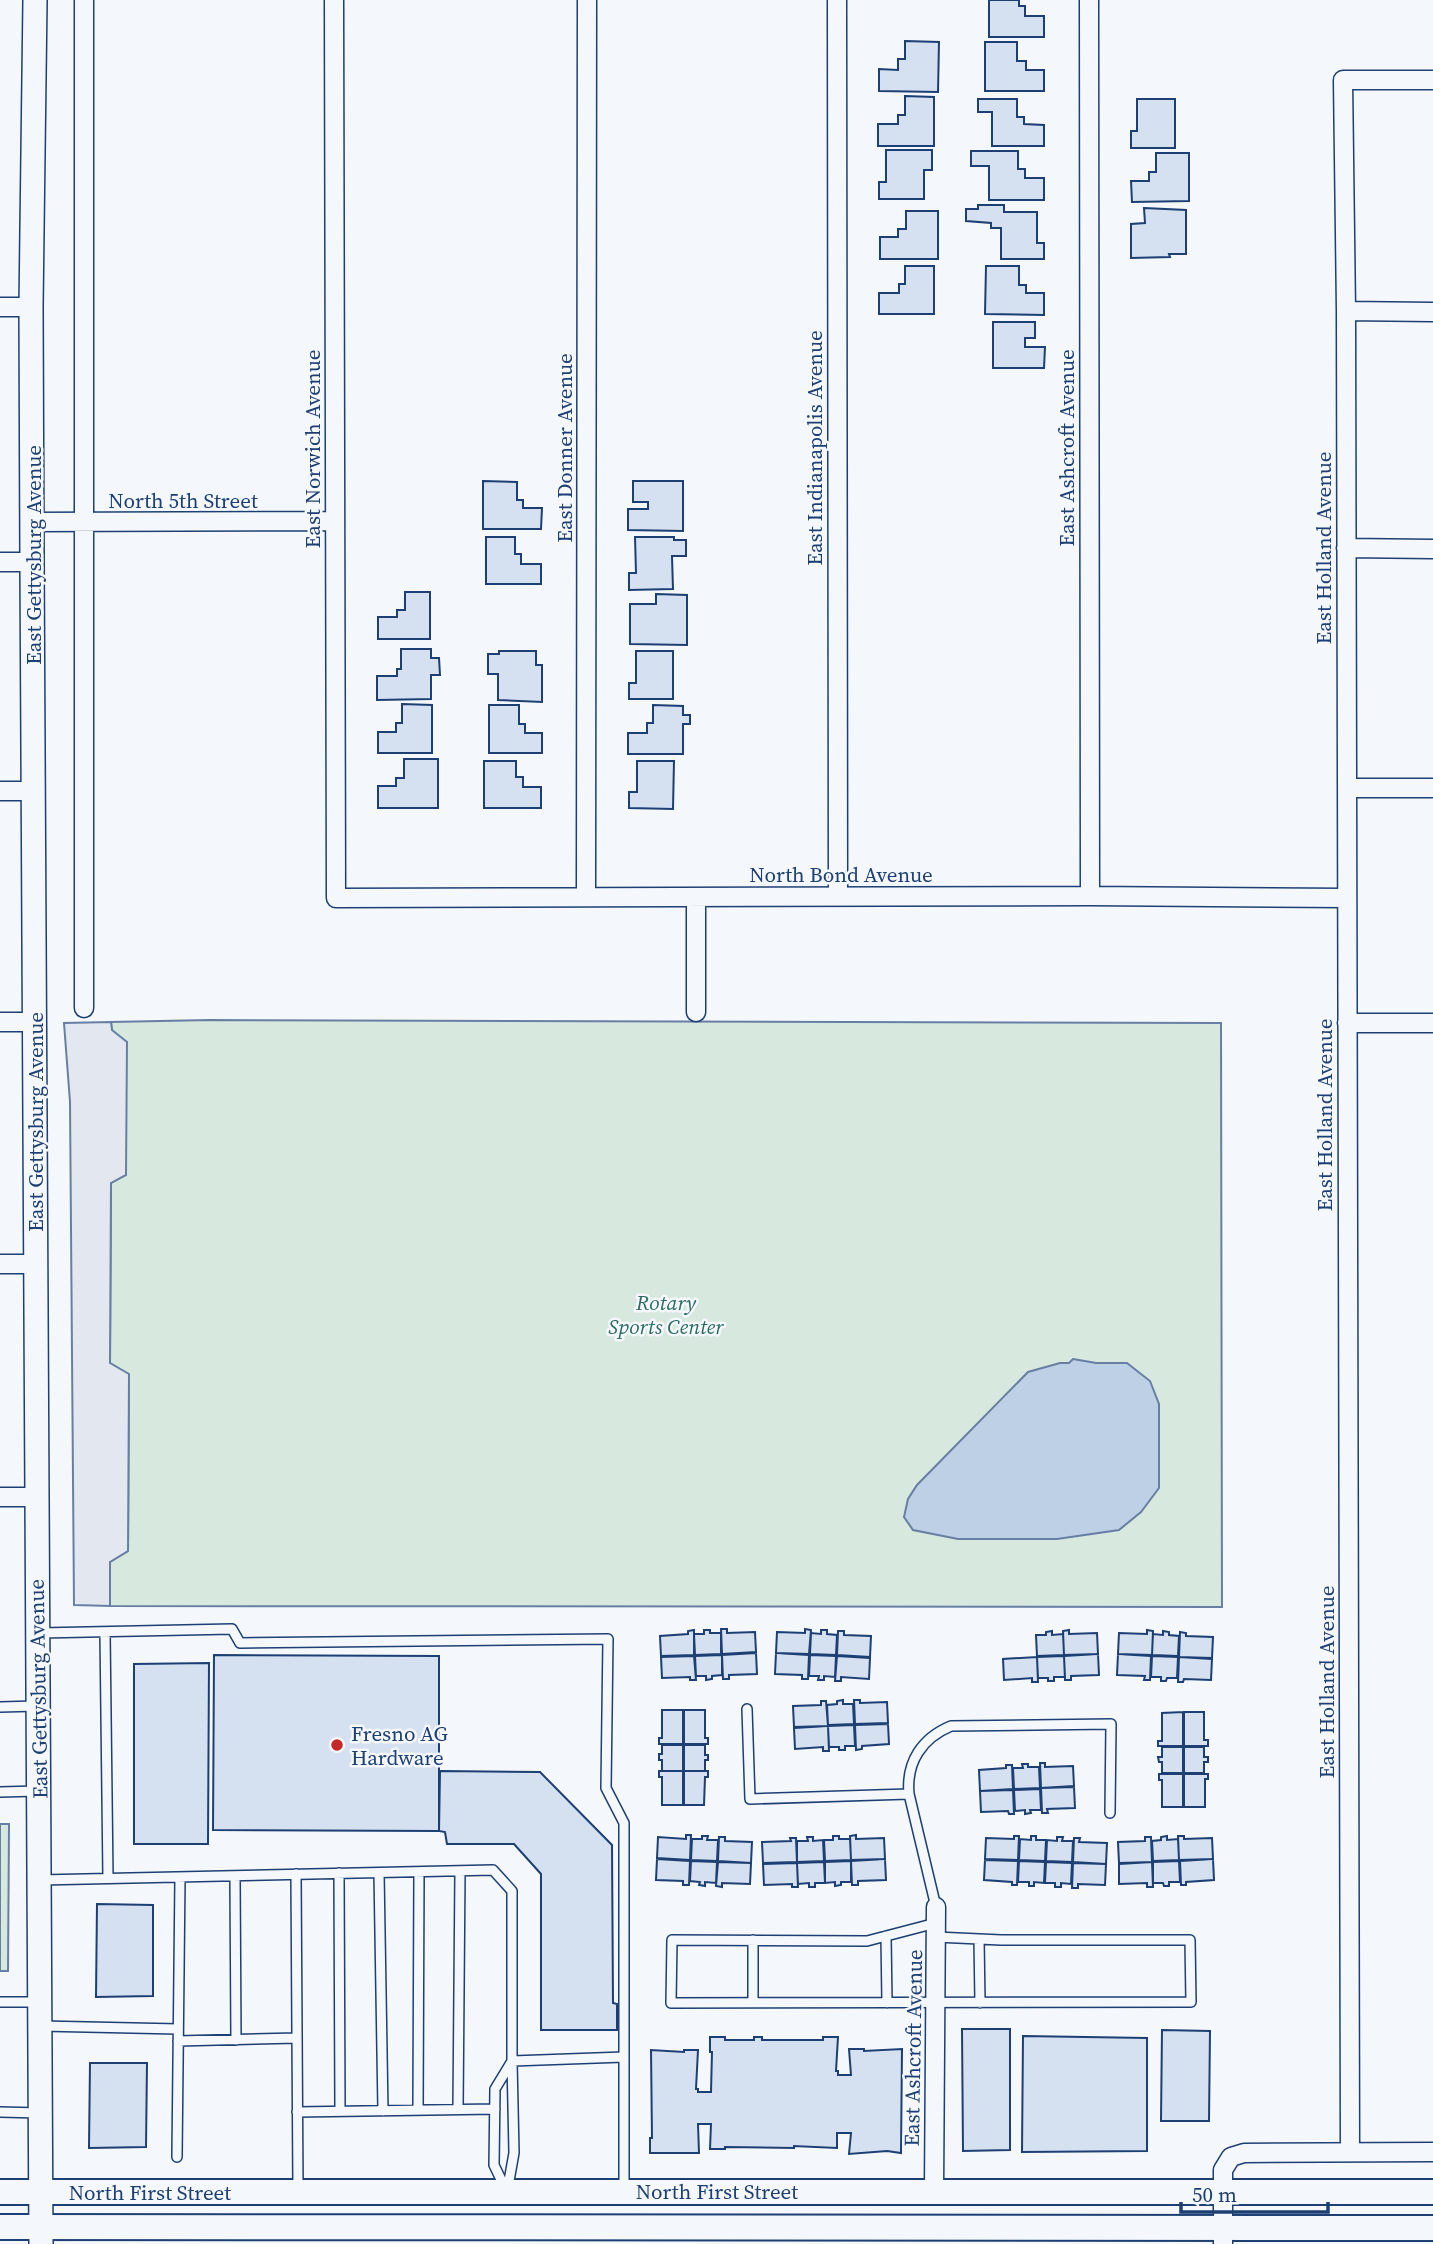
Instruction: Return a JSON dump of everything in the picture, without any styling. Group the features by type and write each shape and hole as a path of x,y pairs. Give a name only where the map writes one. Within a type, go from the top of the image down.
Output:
{"main road":[{"name":"North First Street","path":"0,2192 1433,2192"},
{"path":"328,2227 371,2214 491,2209 503,2201 508,2192"},
{"name":"North First Street","path":"0,2227 41,2236 109,2231 328,2227 499,2236 1223,2236 1433,2228"}],"street":[{"name":"East Gettysburg Avenue","path":"35,0 32,562 41,2236"},
{"path":"84,0 84,1008"},
{"name":"East Norwich Avenue","path":"334,0 335,898"},
{"name":"East Donner Avenue","path":"586,896 587,0"},
{"name":"East Indianapolis Avenue","path":"836,0 838,896"},
{"name":"East Ashcroft Avenue","path":"1089,0 1090,896"},
{"name":"East Holland Avenue","path":"1350,2151 1346,312 1343,80 1433,80"},
{"path":"0,307 32,307"},
{"path":"1346,312 1433,312"},
{"name":"North 5th Street","path":"32,522 334,522"},
{"path":"1346,548 1433,549"},
{"path":"0,562 32,562"},
{"path":"1347,788 1433,788"},
{"path":"0,791 34,791"},
{"path":"696,897 696,1012"},
{"name":"North Bond Avenue","path":"335,898 1346,898"},
{"path":"0,1021 34,1021"},
{"path":"1347,1023 1433,1023"},
{"path":"0,1264 36,1265"},
{"path":"0,1497 36,1497"},
{"name":"East Ashcroft Avenue","path":"934,2190 936,1922"},
{"path":"1223,2236 1223,2170 1231,2157 1244,2153 1433,2152"}],"lane":[{"path":"38,1633 232,1629 240,1643 608,1639 606,1788 624,1823 624,2191"},
{"path":"105,1633 108,1878"},
{"path":"0,1707 39,1706"},
{"path":"747,1709 750,1799 909,1794"},
{"path":"936,1922 909,1794 909,1774 915,1756 933,1735 951,1726 1111,1724 1110,1814"},
{"path":"0,1792 39,1791"},
{"path":"40,1880 493,1870 512,1891 514,2153 508,2192"},
{"path":"458,2109 460,1871"},
{"path":"418,2110 419,1872"},
{"path":"340,1873 340,2111"},
{"path":"379,1873 383,2111"},
{"path":"296,1874 298,2192"},
{"path":"235,1876 236,2040"},
{"path":"177,2157 180,1877"},
{"path":"936,1922 979,1939 1190,1940 1191,2002 671,2003 672,1940 867,1941 936,1922"},
{"path":"886,1936 887,2003"},
{"path":"979,1939 980,2003"},
{"path":"753,1940 753,2003"},
{"path":"0,2002 39,2003"},
{"path":"40,2026 178,2029"},
{"path":"178,2041 297,2039"},
{"path":"512,2061 624,2057"},
{"path":"508,2192 494,2165 495,2089 512,2061"},
{"path":"297,2112 495,2109"},
{"path":"0,2112 40,2113"}],"green space":[{"name":"Rotary Sports Center","path":"111,1022 1221,1023 1222,1607 110,1606 110,1562 128,1551 129,1375 110,1363 111,1182 126,1175"},
{"path":"0,1824 9,1824 8,1971 0,1971"}],"shaded area":[{"path":"111,1022 112,1030 127,1042 126,1175 111,1183 110,1363 129,1374 128,1551 110,1562 110,1606 74,1605 70,1102 64,1023"}],"water":[{"path":"1073,1359 1096,1363 1127,1363 1150,1381 1159,1404 1159,1488 1141,1512 1119,1530 1057,1539 958,1539 913,1530 904,1517 908,1499 917,1485 1028,1372 1069,1363"}],"building":[{"path":"989,0 1019,0 1019,6 1025,6 1025,16 1044,16 1044,37 989,37"},
{"path":"905,41 939,42 938,92 879,91 879,69 898,70 898,59 905,59"},
{"path":"985,42 1017,42 1017,61 1026,61 1026,70 1044,70 1044,91 985,91"},
{"path":"905,96 934,97 934,146 878,146 878,124 898,124 898,115 905,115"},
{"path":"978,99 1017,99 1017,117 1024,117 1024,124 1044,125 1044,146 992,146 992,112 978,112"},
{"path":"1137,99 1175,99 1175,148 1131,148 1131,131 1137,131"},
{"path":"886,150 932,150 932,170 924,170 924,199 879,199 879,182 886,182"},
{"path":"971,151 1018,151 1018,169 1025,169 1025,178 1044,178 1044,200 989,200 989,166 971,166"},
{"path":"1156,153 1189,153 1189,201 1132,202 1131,181 1149,181 1149,172 1156,172"},
{"path":"978,205 1004,205 1004,212 1037,212 1037,243 1044,243 1044,259 1001,259 1001,228 991,228 991,223 966,221 966,209 978,209"},
{"path":"1144,208 1186,210 1186,254 1131,258 1131,224 1145,223"},
{"path":"906,211 938,211 938,259 880,259 880,237 898,237 898,229 906,229"},
{"path":"905,266 934,266 934,314 879,314 879,293 899,293 899,284 905,284"},
{"path":"986,266 1019,266 1019,285 1026,285 1026,293 1044,293 1044,315 985,314"},
{"path":"993,322 1035,322 1035,338 1025,338 1025,347 1045,347 1044,368 993,368"},
{"path":"483,481 517,482 517,500 523,500 523,508 542,508 541,529 483,529"},
{"path":"633,481 683,481 683,531 628,530 628,509 648,509 648,502 633,502"},
{"path":"486,537 515,537 515,554 521,554 521,564 541,564 541,584 486,584"},
{"path":"635,537 674,537 674,540 686,540 686,556 672,556 673,589 629,590 629,573 636,573"},
{"path":"405,592 430,592 430,639 378,639 378,617 397,617 397,610 405,610"},
{"path":"656,594 687,595 687,645 630,644 630,604 656,604"},
{"path":"401,649 431,649 431,658 439,658 440,675 431,675 431,699 377,700 377,676 397,676 397,669 401,669"},
{"path":"499,651 536,651 536,665 542,665 542,702 498,700 498,674 488,674 488,654 499,654"},
{"path":"636,651 673,651 673,699 629,699 629,683 636,683"},
{"path":"402,704 432,705 432,753 378,753 378,732 396,732 396,723 402,723"},
{"path":"489,705 519,705 519,724 525,724 525,733 542,733 542,753 489,753"},
{"path":"653,705 683,706 683,715 690,715 690,724 683,724 683,754 628,754 628,733 647,733 647,723 653,723"},
{"path":"404,759 438,759 438,808 378,808 378,786 396,786 396,778 404,778"},
{"path":"484,761 516,761 516,777 523,777 523,787 541,787 541,808 484,808"},
{"path":"637,761 674,761 673,809 629,808 629,792 637,792"},
{"path":"721,1629 727,1629 727,1633 755,1632 756,1652 722,1654"},
{"path":"805,1629 811,1630 809,1654 776,1653 777,1632 805,1633"},
{"path":"694,1630 694,1655 661,1656 660,1636 688,1634 688,1631"},
{"path":"704,1630 721,1633 721,1654 695,1655 694,1634 704,1634"},
{"path":"821,1630 837,1635 836,1655 810,1654 811,1633 821,1634"},
{"path":"1069,1630 1069,1634 1097,1633 1098,1654 1064,1655 1063,1631"},
{"path":"1147,1630 1153,1631 1152,1655 1118,1654 1119,1633 1147,1634"},
{"path":"838,1631 844,1631 844,1635 871,1636 870,1657 837,1655"},
{"path":"1052,1631 1052,1635 1063,1634 1064,1655 1037,1656 1036,1635 1046,1635 1046,1632"},
{"path":"1163,1631 1179,1636 1178,1656 1152,1655 1153,1634 1163,1635"},
{"path":"1180,1632 1186,1633 1186,1636 1213,1637 1212,1658 1179,1657"},
{"path":"756,1653 757,1674 729,1675 729,1679 723,1679 722,1655"},
{"path":"776,1653 809,1655 808,1679 802,1679 802,1675 775,1674"},
{"path":"1098,1654 1099,1675 1071,1676 1071,1680 1065,1680 1064,1656"},
{"path":"1118,1654 1151,1656 1150,1680 1144,1680 1145,1676 1117,1675"},
{"path":"214,1655 439,1656 439,1831 213,1830"},
{"path":"722,1655 722,1675 706,1680 706,1676 696,1676 695,1656"},
{"path":"810,1655 836,1656 835,1677 824,1676 824,1680 818,1680 819,1676 809,1676"},
{"path":"694,1656 696,1680 690,1680 690,1677 662,1678 661,1657"},
{"path":"837,1656 870,1658 869,1679 841,1677 841,1681 835,1681"},
{"path":"1064,1656 1065,1677 1054,1677 1054,1681 1038,1678 1037,1657"},
{"path":"1152,1656 1178,1657 1177,1678 1161,1681 1161,1677 1151,1677"},
{"path":"1037,1657 1038,1682 1032,1682 1032,1678 1004,1680 1003,1659"},
{"path":"1179,1657 1212,1659 1211,1680 1184,1679 1183,1682 1178,1682"},
{"path":"209,1663 208,1844 134,1844 134,1664"},
{"path":"843,1700 843,1704 853,1704 854,1724 828,1725 827,1705"},
{"path":"854,1700 860,1700 860,1703 887,1702 888,1723 855,1724"},
{"path":"821,1701 826,1701 828,1726 794,1727 793,1706 821,1705"},
{"path":"662,1710 683,1710 683,1744 659,1744 659,1738 662,1738"},
{"path":"684,1710 705,1710 705,1738 708,1738 708,1744 684,1744"},
{"path":"1183,1712 1183,1746 1158,1746 1158,1741 1162,1741 1162,1713"},
{"path":"1184,1712 1204,1712 1204,1740 1208,1740 1208,1746 1184,1746"},
{"path":"888,1724 889,1744 862,1746 862,1749 856,1750 855,1725"},
{"path":"854,1725 855,1746 845,1746 845,1750 829,1747 828,1726"},
{"path":"828,1726 829,1751 823,1751 823,1747 795,1749 794,1728"},
{"path":"662,1745 683,1745 683,1771 662,1771 659,1754 662,1754"},
{"path":"684,1745 705,1745 708,1760 705,1760 705,1771 684,1771"},
{"path":"1162,1747 1183,1747 1183,1773 1162,1773 1162,1762 1159,1762 1158,1757 1162,1757"},
{"path":"1184,1747 1204,1747 1204,1757 1208,1757 1208,1762 1204,1762 1204,1773 1184,1773"},
{"path":"1040,1763 1045,1763 1045,1767 1073,1766 1074,1786 1041,1788"},
{"path":"1022,1764 1039,1767 1040,1788 1014,1789 1013,1768 1023,1768"},
{"path":"1006,1765 1012,1765 1013,1789 980,1791 979,1770 1006,1768"},
{"path":"440,1771 540,1772 612,1845 613,2003 617,2004 617,2030 541,2030 541,1874 514,1844 447,1844 445,1832 439,1831"},
{"path":"659,1771 683,1771 683,1805 662,1805 662,1777 659,1777"},
{"path":"684,1771 708,1771 708,1777 705,1777 704,1805 684,1805"},
{"path":"1159,1774 1183,1774 1183,1807 1162,1807 1162,1780 1159,1780"},
{"path":"1184,1774 1208,1774 1208,1779 1205,1779 1205,1807 1184,1807"},
{"path":"1074,1787 1075,1808 1047,1809 1048,1813 1042,1813 1041,1788"},
{"path":"1040,1789 1041,1810 1030,1810 1031,1813 1025,1814 1025,1810 1015,1811 1014,1790"},
{"path":"1013,1790 1014,1814 1009,1814 1008,1811 981,1812 980,1791"},
{"path":"686,1835 691,1835 690,1860 657,1858 658,1837 686,1839"},
{"path":"856,1835 856,1839 884,1838 885,1859 851,1860 850,1836"},
{"path":"702,1836 708,1836 707,1840 718,1840 717,1861 691,1860 692,1839 702,1839"},
{"path":"833,1836 850,1839 851,1860 825,1861 824,1840 833,1840"},
{"path":"1014,1836 1019,1836 1018,1860 985,1859 986,1838 1014,1839"},
{"path":"1031,1836 1036,1836 1036,1840 1046,1840 1045,1861 1019,1860 1020,1839 1031,1840"},
{"path":"1167,1836 1167,1840 1178,1839 1179,1860 1153,1861 1152,1841"},
{"path":"1178,1836 1184,1836 1184,1839 1212,1838 1213,1859 1179,1860"},
{"path":"719,1837 725,1837 725,1841 752,1842 751,1863 718,1861"},
{"path":"807,1837 813,1837 813,1841 823,1840 824,1861 797,1862 797,1841 808,1841"},
{"path":"1057,1837 1063,1837 1062,1841 1073,1841 1072,1862 1046,1861 1047,1840 1057,1841"},
{"path":"1145,1837 1151,1837 1152,1862 1119,1863 1118,1842 1145,1841"},
{"path":"790,1838 796,1838 797,1862 763,1863 762,1842 791,1841"},
{"path":"1074,1838 1080,1838 1079,1842 1107,1843 1106,1864 1073,1862"},
{"path":"657,1859 690,1861 689,1885 683,1885 683,1881 656,1880"},
{"path":"885,1859 886,1880 858,1881 858,1885 852,1885 851,1861"},
{"path":"1213,1859 1214,1880 1186,1882 1186,1885 1181,1885 1180,1861"},
{"path":"985,1860 1018,1861 1017,1885 1012,1885 1012,1882 984,1880"},
{"path":"691,1861 717,1862 716,1883 705,1882 705,1886 699,1885 700,1882 690,1881"},
{"path":"851,1861 851,1882 841,1882 841,1885 835,1886 835,1882 825,1883 825,1862"},
{"path":"1019,1861 1045,1862 1044,1883 1034,1882 1034,1886 1029,1886 1029,1882 1018,1882"},
{"path":"1179,1861 1180,1882 1169,1882 1169,1886 1153,1883 1153,1862"},
{"path":"718,1862 751,1863 750,1884 722,1883 722,1887 716,1886"},
{"path":"824,1862 825,1883 815,1883 815,1887 809,1887 809,1883 798,1884 797,1863"},
{"path":"1046,1862 1072,1863 1071,1884 1061,1883 1061,1887 1055,1887 1055,1883 1045,1883"},
{"path":"1152,1862 1153,1887 1147,1887 1147,1883 1119,1884 1119,1864"},
{"path":"797,1863 798,1887 792,1887 792,1884 764,1885 763,1864"},
{"path":"1073,1863 1106,1864 1105,1885 1078,1884 1078,1888 1072,1888"},
{"path":"97,1904 153,1905 153,1996 96,1997"},
{"path":"962,2029 1010,2029 1010,2150 963,2151"},
{"path":"1162,2030 1210,2031 1209,2121 1161,2121"},
{"path":"1023,2036 1147,2038 1147,2151 1022,2152"},
{"path":"710,2037 725,2037 725,2040 754,2040 754,2037 762,2037 762,2040 823,2040 823,2037 838,2037 838,2075 851,2075 849,2049 902,2049 901,2153 887,2151 849,2154 851,2133 837,2133 837,2148 794,2146 710,2149 711,2124 698,2124 699,2153 650,2153 651,2050 698,2050 696,2089 698,2092 711,2092"},
{"path":"90,2063 147,2063 146,2147 89,2148"}],"place":[{"name":"Fresno AG Hardware","path":"337,1745"}]}
